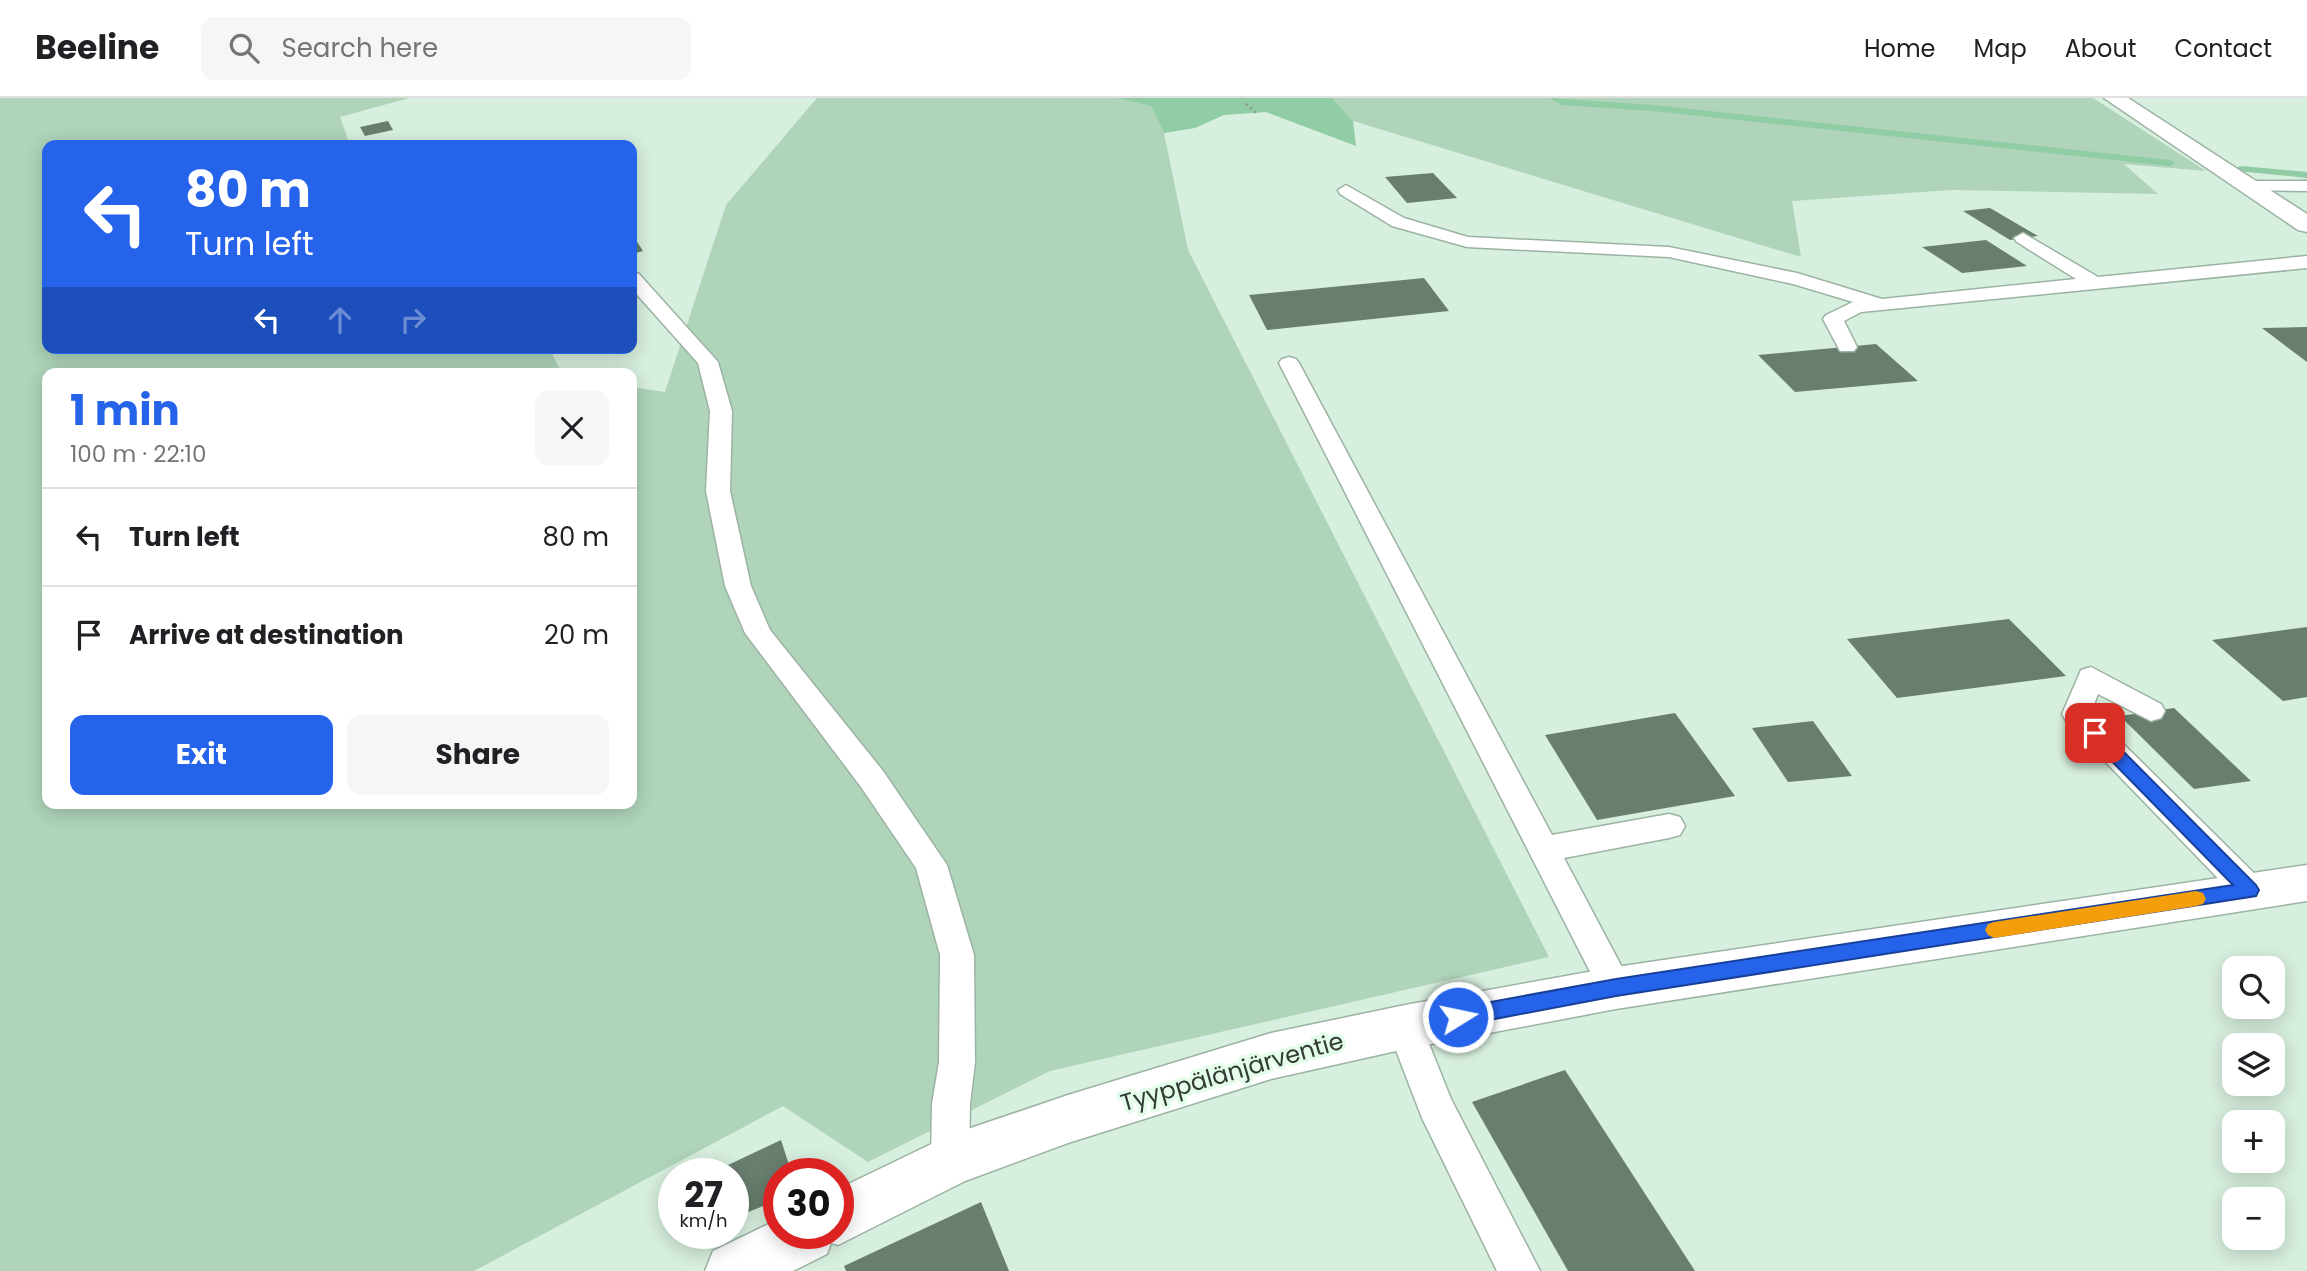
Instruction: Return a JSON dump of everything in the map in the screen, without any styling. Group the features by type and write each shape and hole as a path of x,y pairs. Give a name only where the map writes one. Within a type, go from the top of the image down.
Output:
{"street":[{"path":"2114,98 2307,225"},
{"name":"Tyyppälänjärventie","path":"854,1210 950,1161 1068,1119 1272,1056 1405,1027 1616,988 2307,883"},
{"path":"733,1271 777,1249"}],"lane":[{"path":"2248,186 2307,186"},
{"path":"1346,190 1398,222 1467,242 1669,252 1797,279 1882,305"},
{"path":"2023,238 2094,283"},
{"path":"1847,347 1833,319 1857,307 2307,262"},
{"path":"637,284 708,362 721,411 718,491 738,586 758,633 872,779 931,865 957,955 957,1062 951,1104 950,1161"},
{"path":"1289,363 1616,988"},
{"path":"2151,711 2091,677 2076,714 2250,890"},
{"path":"1544,849 1669,826"},
{"path":"1405,1027 1435,1106 1519,1271"}],"path":[{"path":"1246,104 1256,113"}],"shaded area":[{"path":"0,98 409,98 340,117 348,140 42,140 42,354 552,354 559,368 42,368 42,809 637,809 637,388 665,392 726,205 817,98 1116,98 1151,106 1164,133 1188,250 1549,957 1050,1071 868,1162 783,1106 686,1158 658,1158 658,1173 474,1271 0,1271"},
{"path":"1116,98 1332,98 1353,121 1356,146 1266,112 1224,115 1195,128 1164,133 1151,106"},
{"path":"1332,98 2093,98 2206,171 2124,164 2158,194 1951,190 1792,201 1801,257 1353,121"}],"building":[{"path":"388,121 393,130 365,136 360,127"},
{"path":"1433,173 1457,198 1407,203 1385,177"},
{"path":"1990,208 2038,236 2010,240 1963,211"},
{"path":"1986,240 2027,266 1962,273 1922,247"},
{"path":"637,242 643,251 637,253"},
{"path":"1424,278 1449,311 1267,330 1249,295"},
{"path":"2307,327 2307,362 2262,328"},
{"path":"1876,344 1918,381 1795,392 1758,355"},
{"path":"2009,619 2066,676 1897,698 1847,639"},
{"path":"2307,627 2307,697 2283,701 2212,640"},
{"path":"2174,708 2251,781 2194,789 2120,716"},
{"path":"1675,713 1735,796 1597,820 1545,735"},
{"path":"1813,721 1852,776 1788,782 1752,728"},
{"path":"1565,1070 1695,1271 1568,1271 1472,1102"},
{"path":"781,1140 787,1158 763,1158 763,1206 749,1212 749,1158 743,1158"},
{"path":"981,1202 1009,1271 846,1271 844,1266"}],"waterway":[{"path":"1554,98 1562,102 1653,108 2170,163"},
{"path":"2242,169 2307,175"}],"slow traffic":[{"path":"1994,930 2196,899"}],"route":[{"path":"1458,1017 1616,988 2250,890 2095,733"}]}
